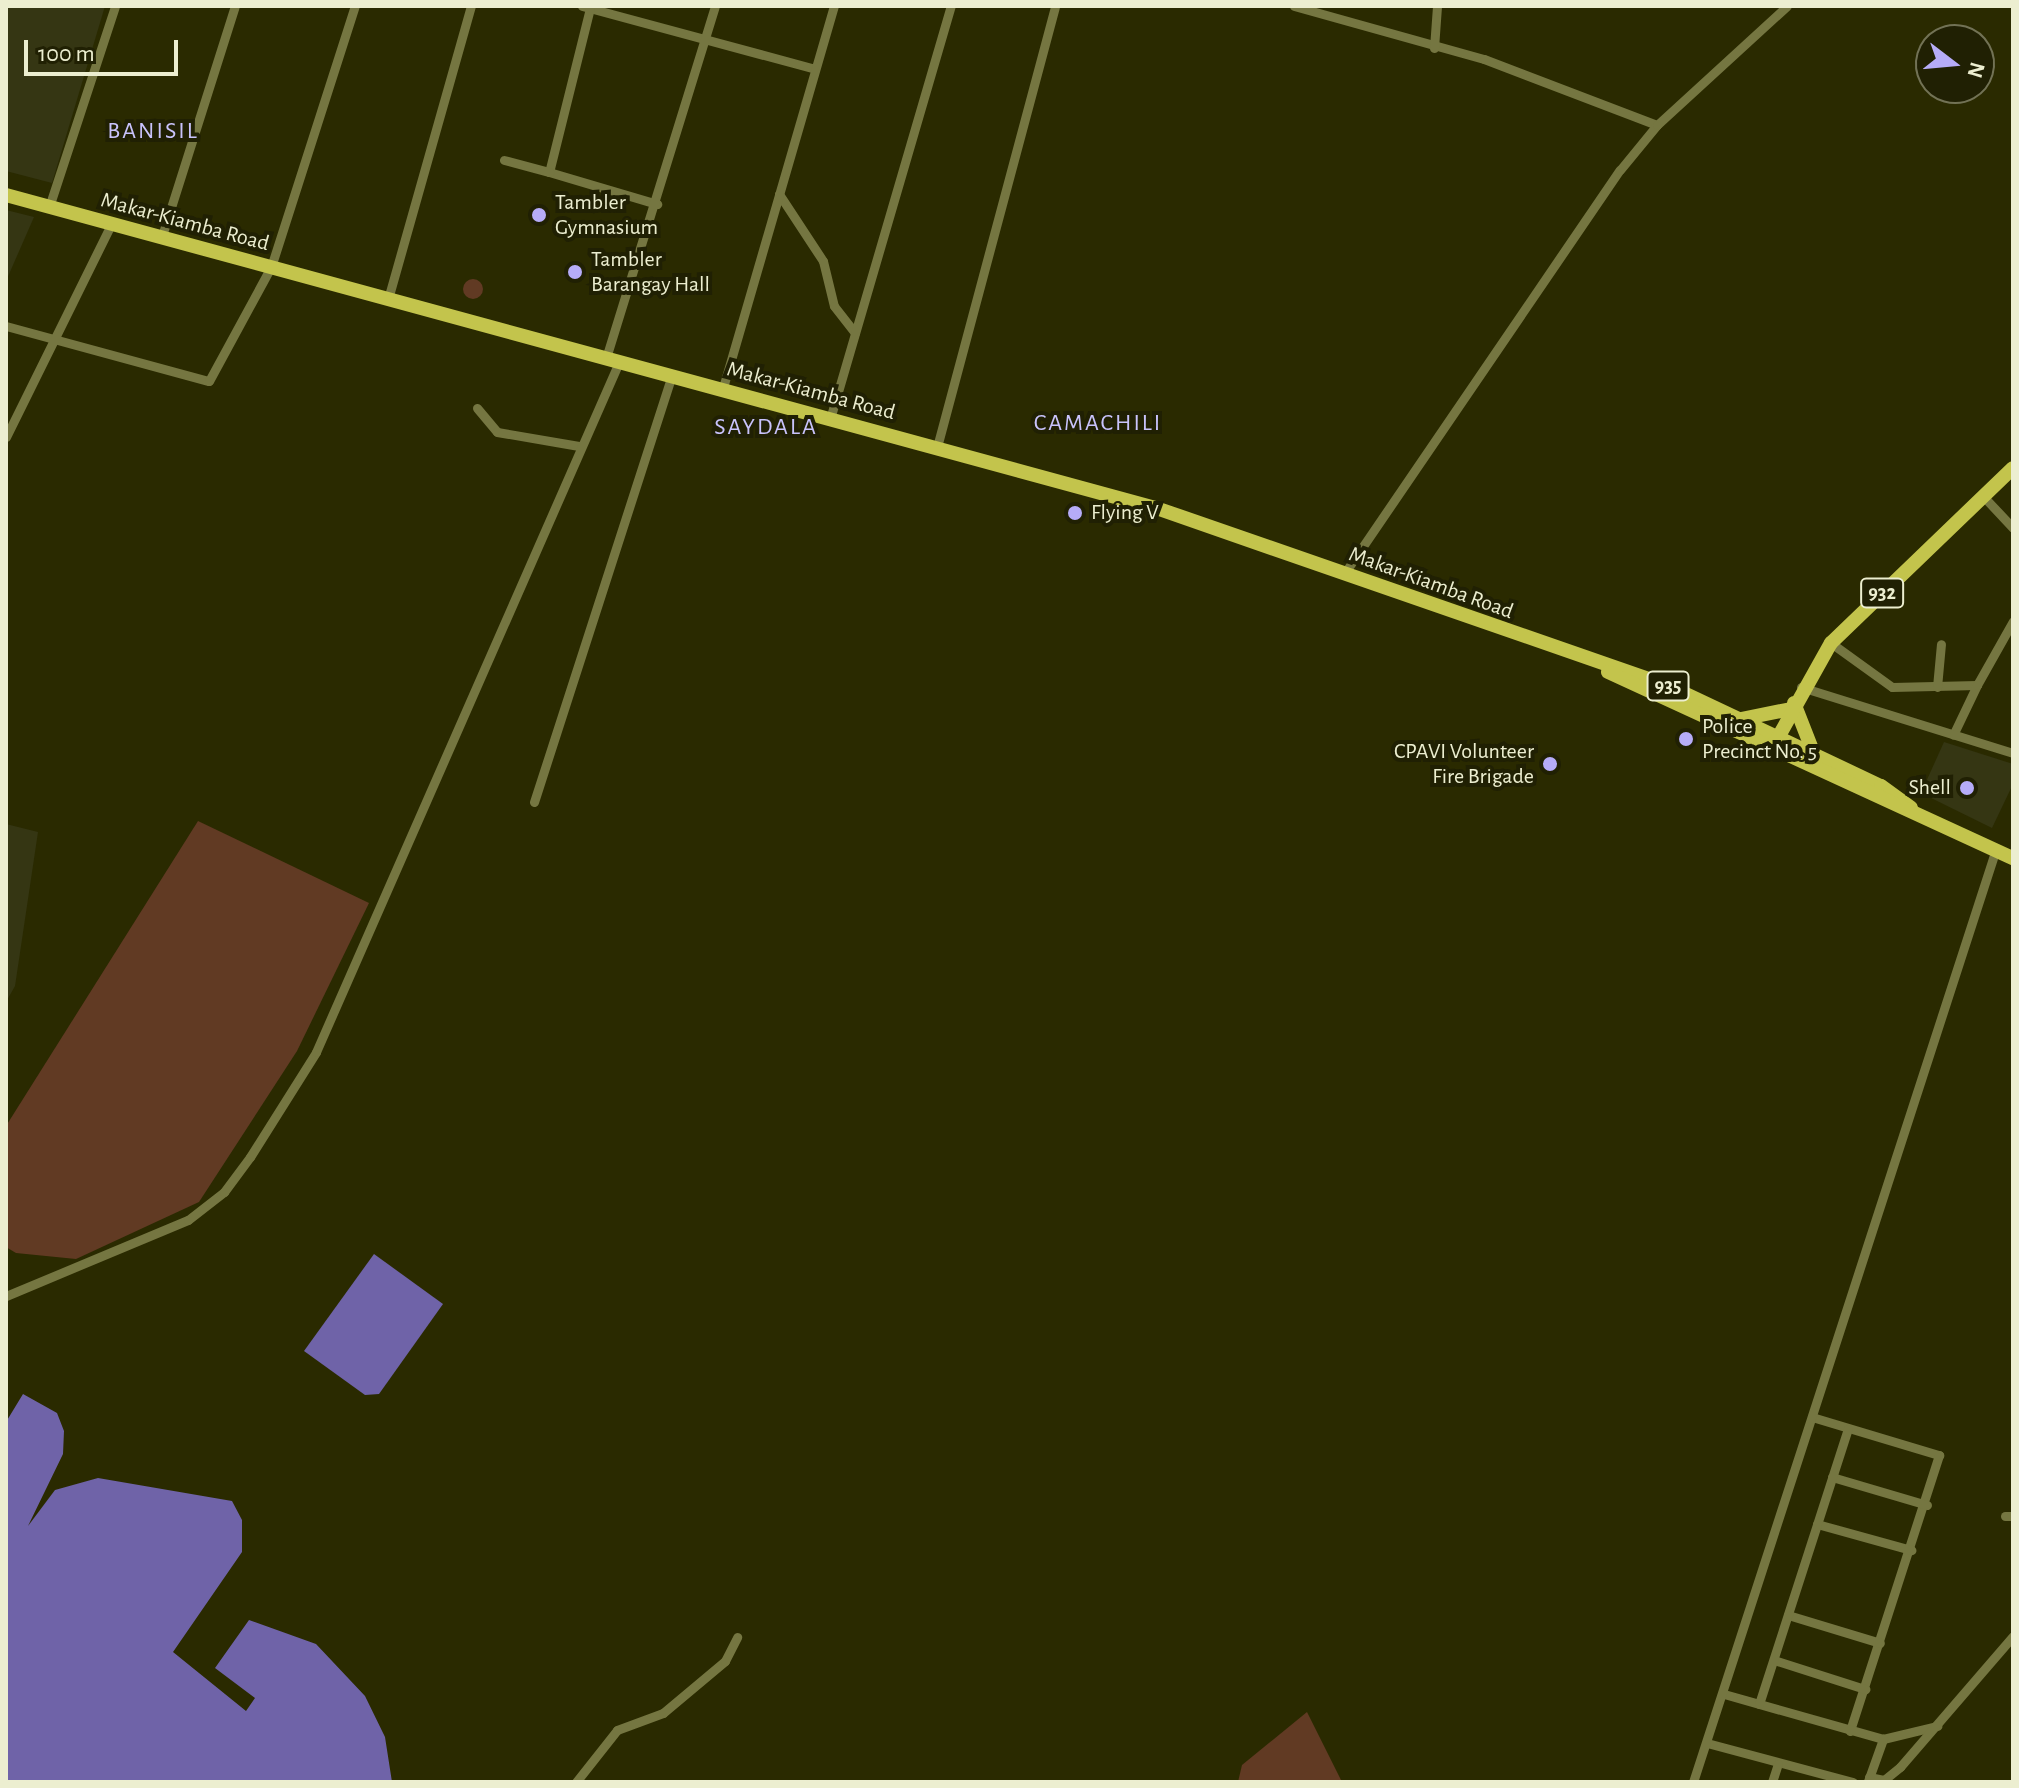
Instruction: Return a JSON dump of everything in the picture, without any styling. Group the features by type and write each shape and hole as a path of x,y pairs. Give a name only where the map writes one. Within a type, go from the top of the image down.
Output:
{"main road":[{"name":"Makar-Kiamba Road","path":"6,195 1159,509 1594,663 1775,743 2013,858"},
{"name":"932","path":"1775,743 1801,687 1831,643 2013,468"},
{"name":"Makar-Kiamba Road","path":"1594,663 1633,672 1740,719 1775,743 1814,754 1911,808"},
{"path":"1740,719 1793,706 1814,754"}],"street":[{"path":"49,207 115,6"},
{"path":"161,239 235,6"},
{"path":"6,326 209,381 271,267 355,6"},
{"path":"388,299 471,6"},
{"path":"6,1296 188,1220 224,1192 250,1157 316,1052 579,446 612,360 715,6"},
{"path":"722,391 812,68 834,6"},
{"path":"830,419 951,6"},
{"path":"937,447 1055,6"},
{"path":"1294,6 1434,48 1484,59 1657,125"},
{"path":"1434,48 1437,6"},
{"path":"1344,574 1657,125 1787,6"},
{"path":"549,172 592,8 705,44 812,68"},
{"path":"504,160 657,204"},
{"path":"779,194 823,261 834,306 855,333"},
{"path":"6,437 111,225"},
{"path":"534,802 671,377"},
{"path":"477,408 497,432 579,446"},
{"path":"1983,496 2013,528"},
{"path":"1953,735 2013,621"},
{"path":"1831,643 1892,687 1977,685"},
{"path":"1937,687 1941,644"},
{"path":"1801,687 2013,753"},
{"path":"1693,1782 1996,849"},
{"path":"1812,1417 1937,1451 1927,1505 1850,1731"},
{"path":"1759,1704 1848,1429"},
{"path":"1832,1477 1927,1505"},
{"path":"1817,1524 1911,1550"},
{"path":"1788,1615 1880,1643"},
{"path":"1883,1739 1869,1780 1887,1778 1937,1726 2013,1636"},
{"path":"576,1782 617,1730 663,1713 725,1661 737,1637"},
{"path":"1774,1660 1865,1689"},
{"path":"1724,1694 1883,1739 1937,1726"},
{"path":"1707,1743 1818,1778 1853,1782"},
{"path":"1772,1782 1778,1764"}],"shaded area":[{"path":"6,6 105,6 52,183 6,171"},
{"path":"6,210 34,217 6,281"},
{"path":"473,279 480,282 483,289 480,296 473,299 466,296 463,289 466,282"},
{"name":"Shell","path":"1944,742 2013,764 2013,784 1992,828 1921,793"},
{"path":"198,821 369,903 297,1051 199,1202 76,1259 16,1253 6,1247 6,1126"},
{"path":"6,824 38,832 15,986 6,1002"},
{"path":"374,1254 443,1304 379,1394 365,1395 304,1351"},
{"path":"23,1394 57,1413 64,1431 63,1454 28,1526 55,1490 98,1478 232,1501 242,1520 242,1552 173,1652 246,1711 255,1698 215,1668 249,1620 316,1644 365,1696 385,1737 392,1782 6,1782 6,1422"},
{"path":"1307,1712 1342,1782 1238,1782 1242,1765"}],"place":[{"name":"Tambler Gymnasium","path":"539,215"},
{"name":"Tambler Barangay Hall","path":"575,272"},
{"name":"Flying V","path":"1075,513"},
{"name":"Police Precinct No. 5","path":"1686,739"},
{"name":"CPAVI Volunteer Fire Brigade","path":"1550,764"},
{"name":"Shell","path":"1967,788"}],"district":[{"name":"BANISIL","path":"153,132"},
{"name":"CAMACHILI","path":"1098,424"},
{"name":"SAYDALA","path":"766,428"}]}
